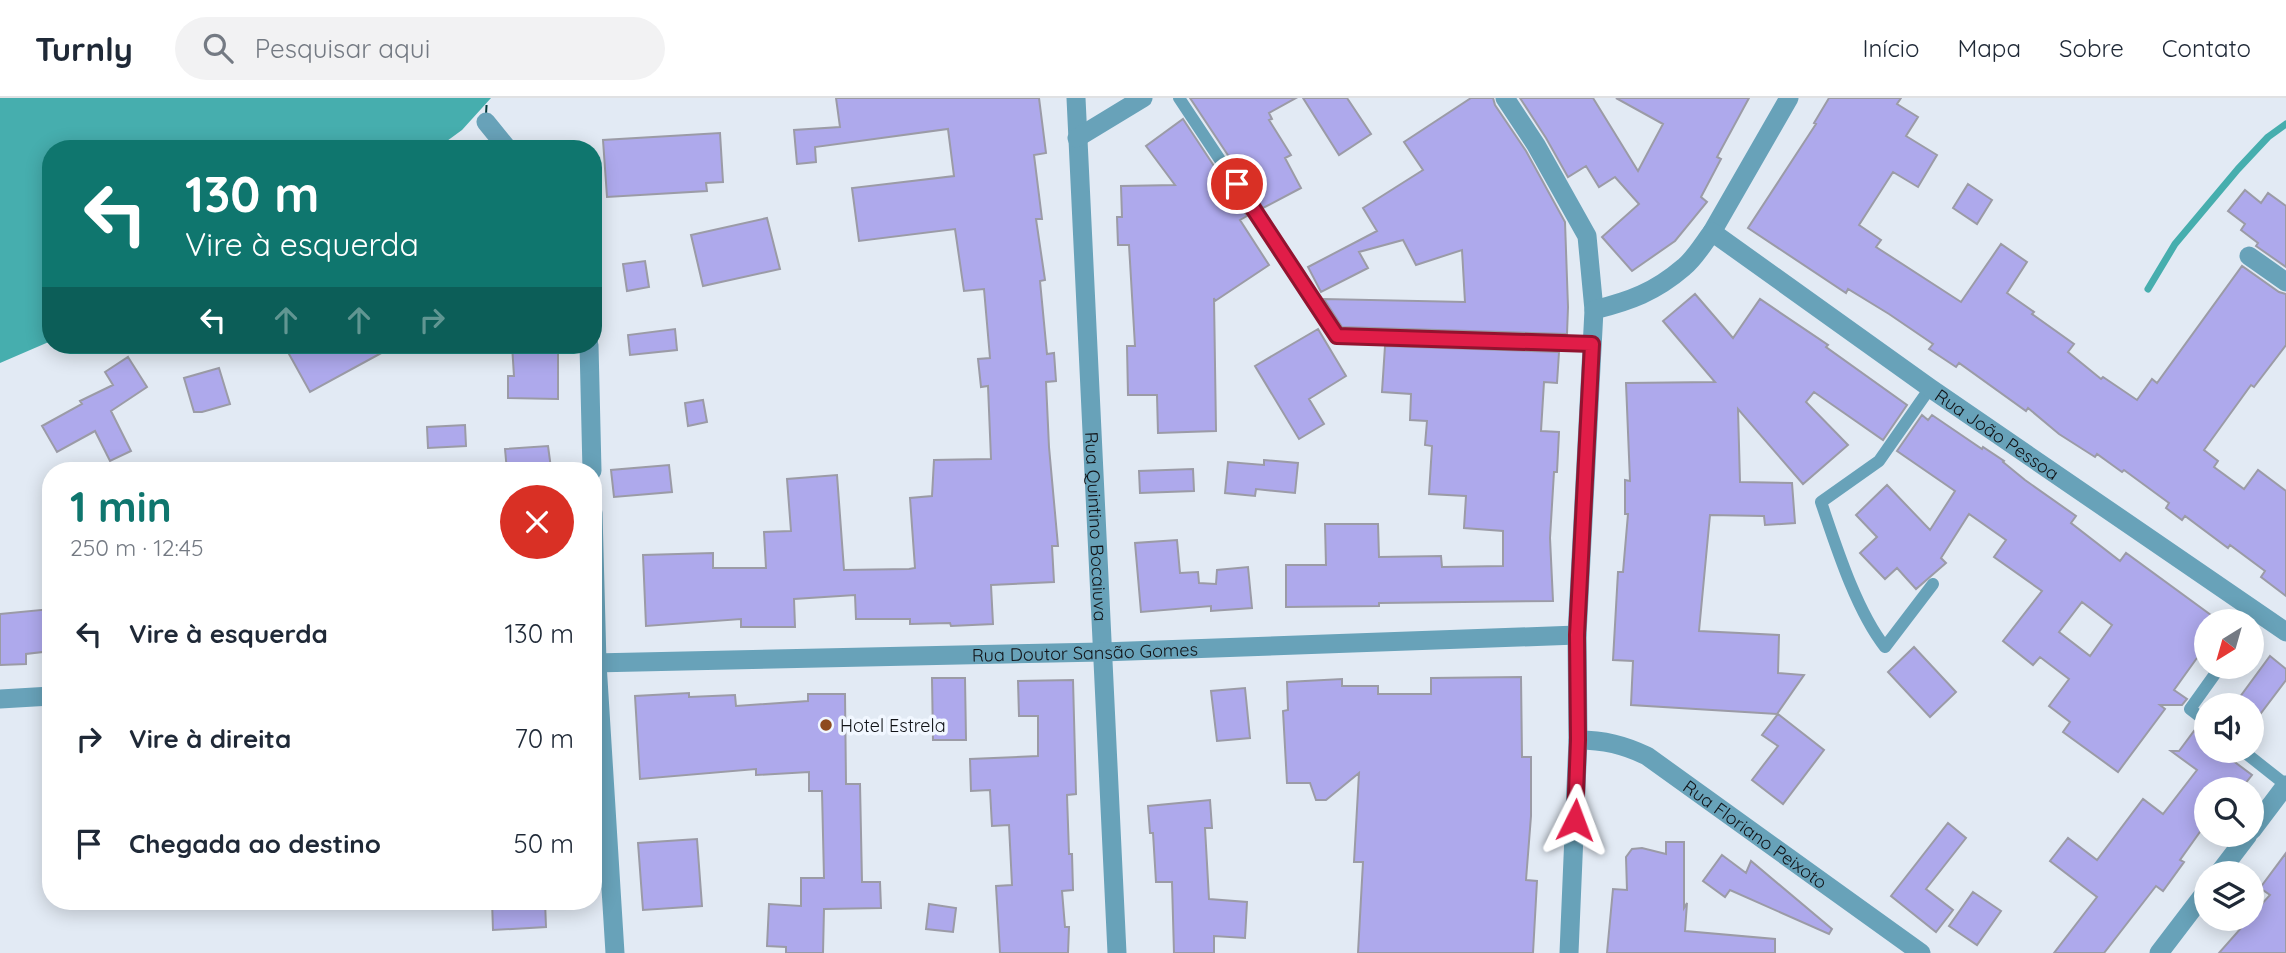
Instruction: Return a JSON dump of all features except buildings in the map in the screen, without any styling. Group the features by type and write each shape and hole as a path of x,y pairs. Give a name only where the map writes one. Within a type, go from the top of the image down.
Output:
{"street":[{"name":"Rua Quintino Bocaiuva","path":"1076,98 1117,953"},
{"path":"1077,138 1143,98"},
{"path":"1505,98 1536,145 1587,236 1594,310 1577,635 1578,740 1569,953"},
{"path":"1594,310 1635,299 1686,266 1712,233 1789,98"},
{"path":"486,122 501,140"},
{"name":"Rua João Pessoa","path":"1712,233 2243,609"},
{"path":"2249,256 2286,282"},
{"path":"589,354 592,462"},
{"name":"Rua João Pessoa","path":"2264,622 2286,632"},
{"name":"Rua Doutor Sansão Gomes","path":"602,663 1102,652 1577,635"},
{"path":"0,699 42,697"},
{"name":"Rua Floriano Peixoto","path":"1578,740 1606,741 1647,756 1920,953"},
{"path":"602,764 615,953"},
{"path":"2264,814 2286,785"},
{"path":"2159,953 2194,907"}],"lane":[{"path":"1179,98 1337,336 1592,344"},
{"path":"1930,388 1880,461 1821,502 1842,561 1874,634 1885,647 1933,584"},
{"path":"2258,763 2286,785"}],"water":[{"path":"0,98 491,98 462,130 448,140 42,140 42,345 0,363"}],"waterway":[{"path":"2148,289 2175,244 2238,169 2268,137 2286,124"}],"ferry route":[{"path":"486,114 487,98"}],"place":[{"name":"Hotel Estrela","path":"826,725"}],"route":[{"path":"1237,184 1337,336 1592,344 1577,635 1578,740 1575,820"}]}
